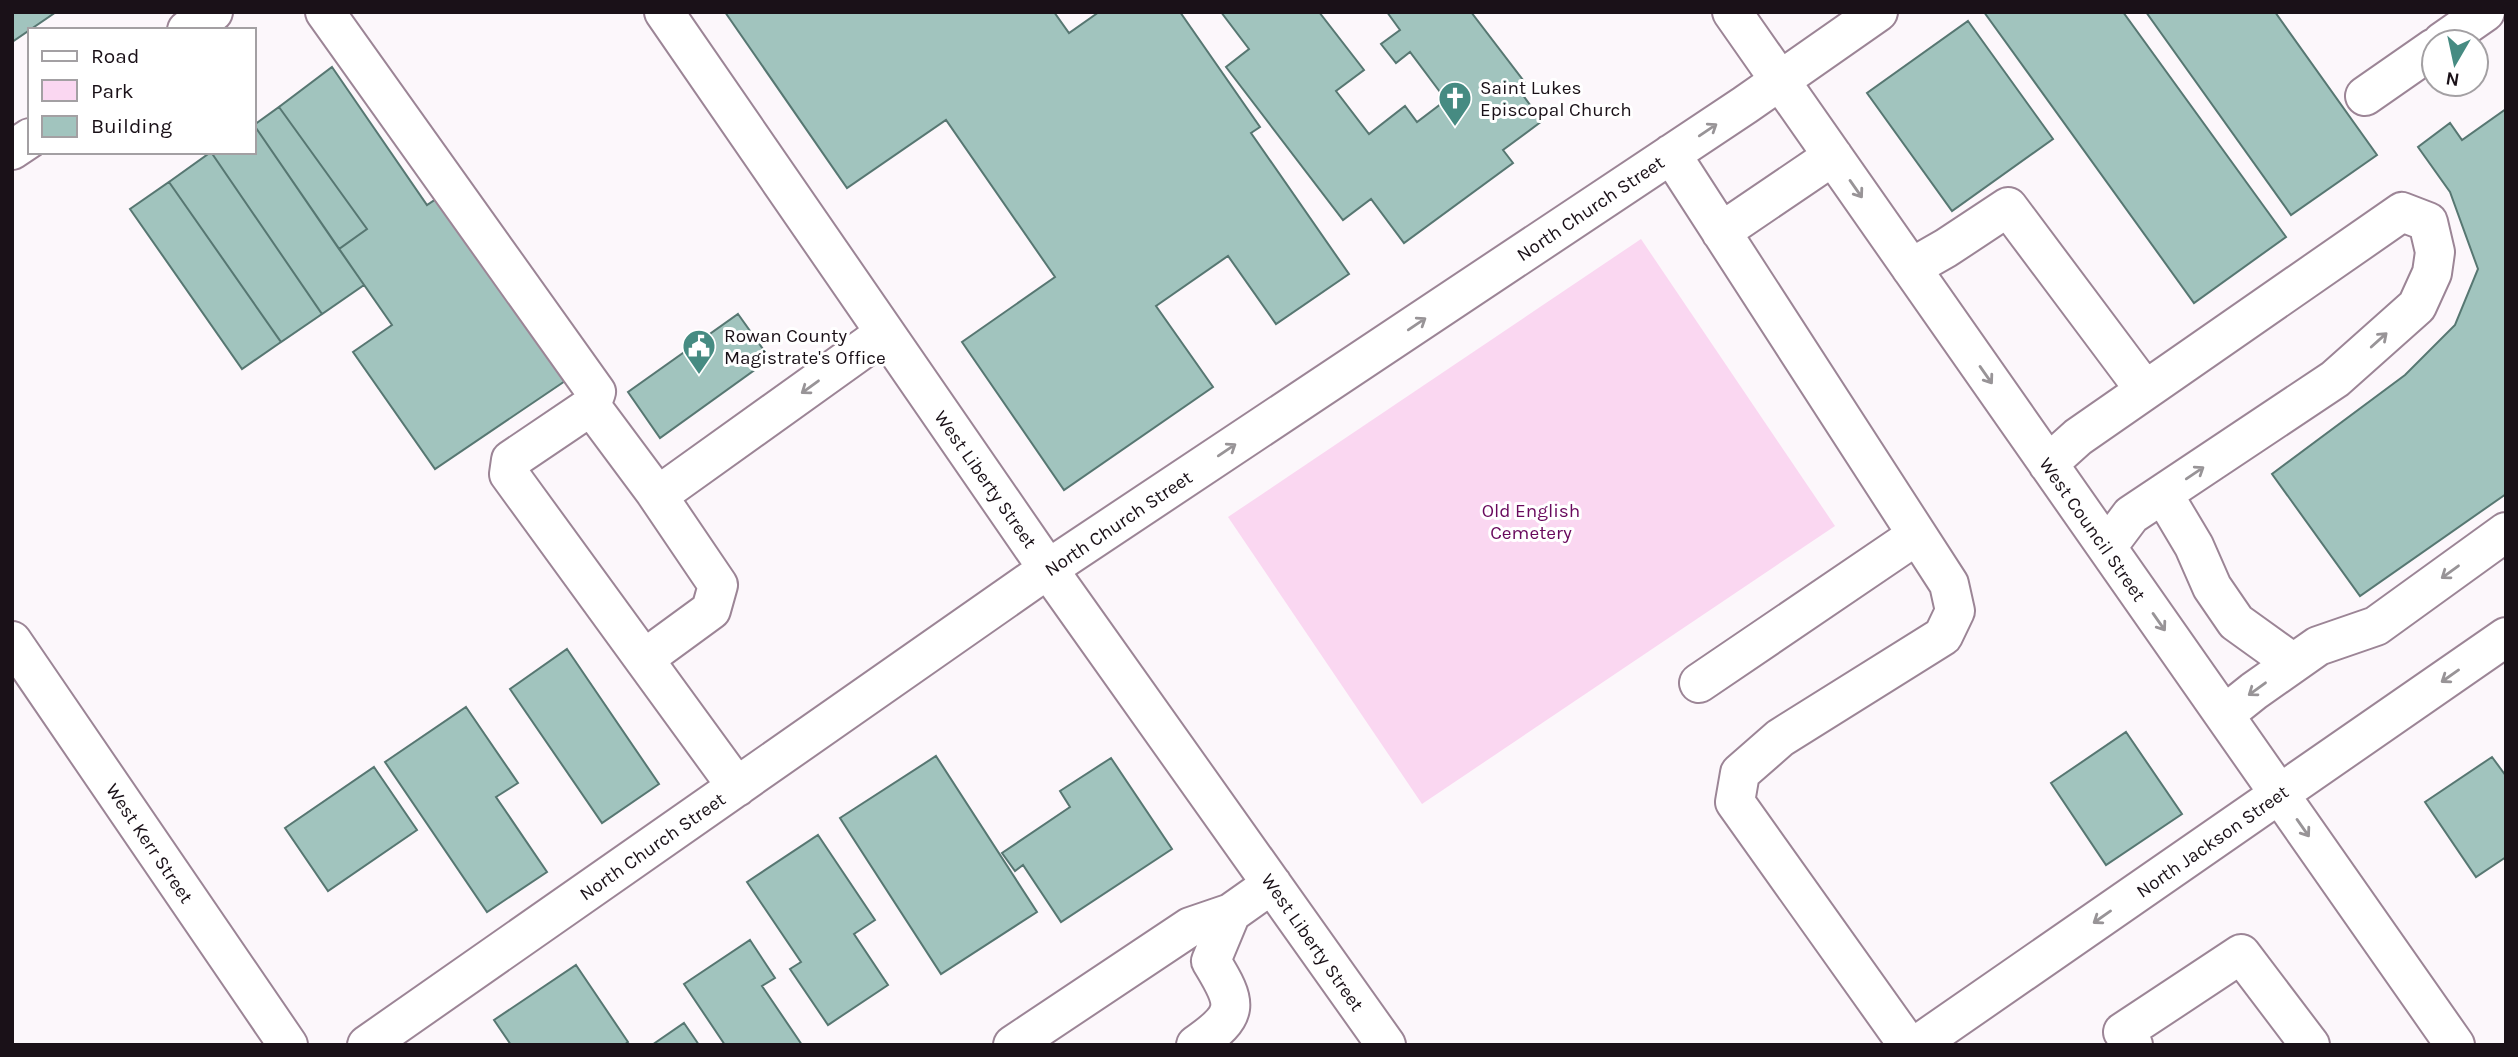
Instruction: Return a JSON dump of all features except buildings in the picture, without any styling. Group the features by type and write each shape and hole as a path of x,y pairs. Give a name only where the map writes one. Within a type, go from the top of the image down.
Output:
{"street":[{"path":"190,28 213,12"},
{"path":"325,12 596,392 590,406 511,460 509,474 737,787"},
{"name":"West Liberty Street","path":"664,12 1048,569 1386,1045"},
{"name":"West Council Street","path":"1732,12 2455,1045"},
{"name":"North Church Street","path":"367,1045 1048,569 1780,81 1878,12"},
{"path":"2462,28 2485,12"},
{"path":"2365,96 2420,58"},
{"path":"12,150 28,139"},
{"path":"1671,154 1949,584 1955,611 1943,636 1780,737 1740,773 1735,802 1908,1045"},
{"path":"1721,232 1833,156"},
{"path":"1911,268 1947,248 2008,206 2145,390"},
{"path":"2048,464 2078,437 2402,212 2428,222 2435,252 2432,273 2417,306 2335,379 2131,515 2106,548"},
{"path":"654,492 663,492 885,333"},
{"path":"590,406 718,585 711,610 643,659"},
{"path":"2163,494 2194,546 2212,587 2236,622 2293,663"},
{"path":"2224,715 2318,646 2376,626 2506,532"},
{"path":"1699,683 1917,535"},
{"name":"North Jackson Street","path":"1917,1045 2506,637"},
{"name":"West Kerr Street","path":"12,641 289,1045"},
{"path":"1013,1045 1190,927 1231,913 1272,884"},
{"path":"1196,1045 1222,1027 1231,1008 1230,991 1212,961 1231,913"},
{"path":"2133,1045 2123,1032 2241,954 2310,1045"}],"green space":[{"name":"Old English Cemetery","path":"1641,239 1835,526 1422,804 1228,517"}],"place":[{"name":"Saint Lukes Episcopal Church","path":"1455,128"},
{"name":"Rowan County Magistrate's Office","path":"699,376"}]}
